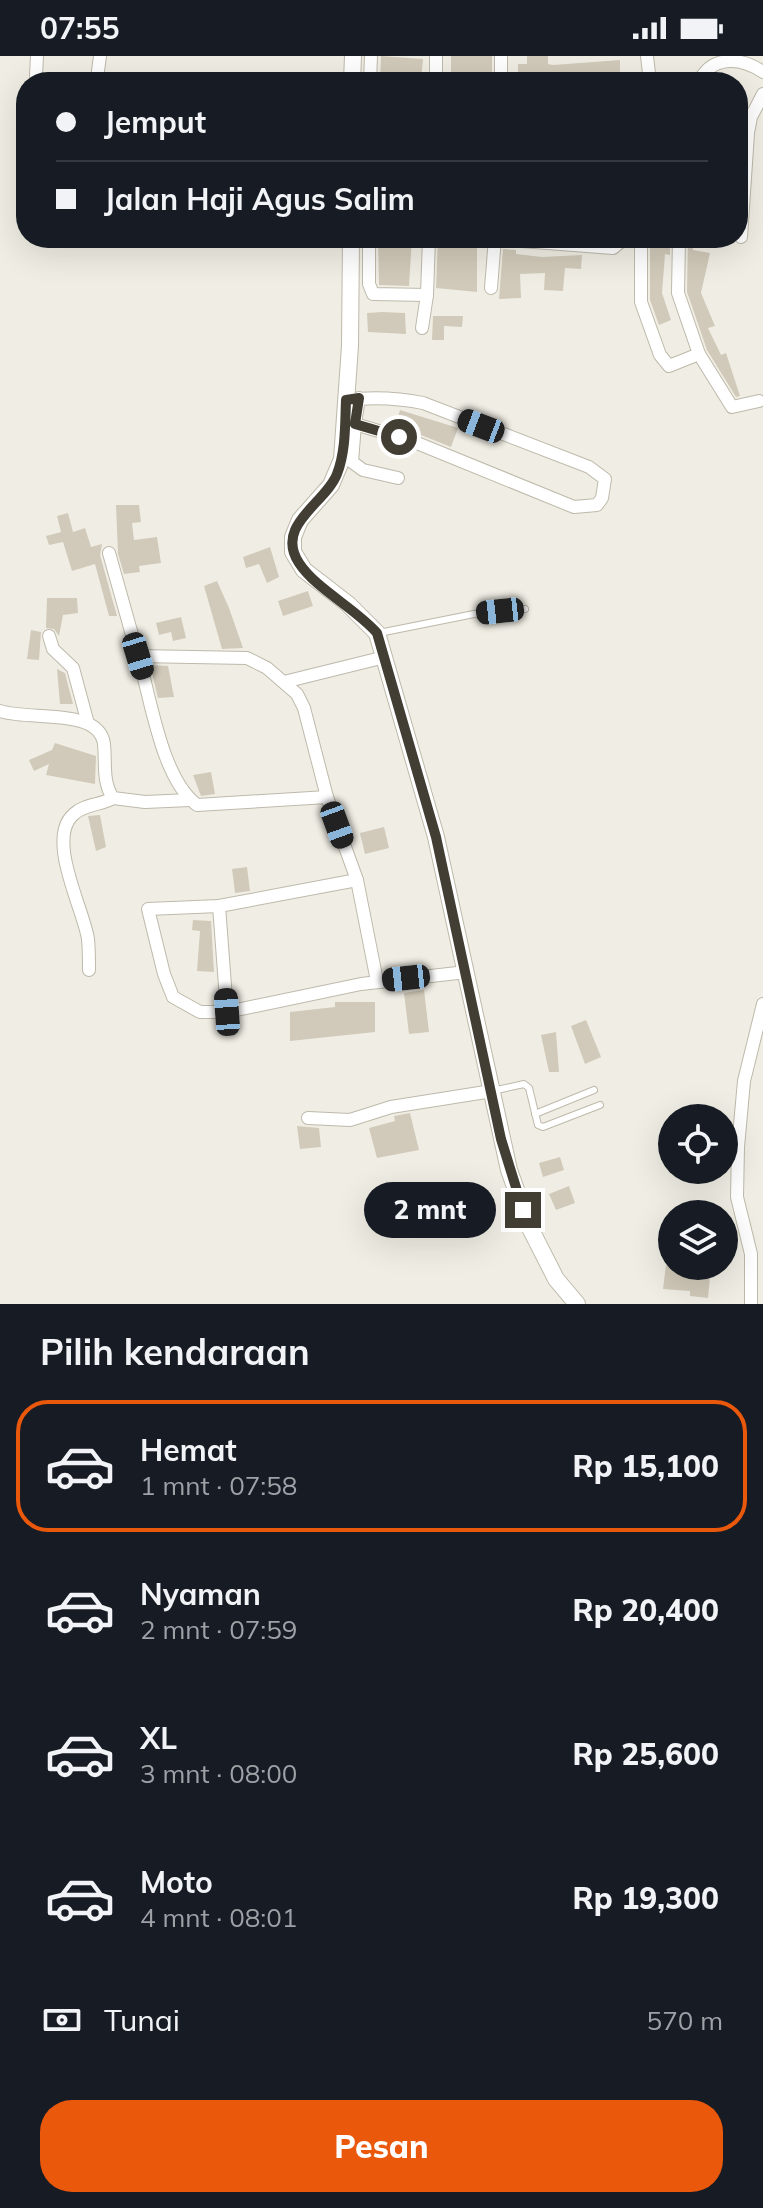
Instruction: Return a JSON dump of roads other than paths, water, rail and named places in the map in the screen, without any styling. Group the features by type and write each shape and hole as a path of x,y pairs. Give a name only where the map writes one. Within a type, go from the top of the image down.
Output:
{"street":[{"path":"98,71 100,56"},
{"path":"704,72 709,63 719,57 734,58 763,72"},
{"path":"748,133 751,117 763,94"},
{"path":"351,248 352,399 355,424 352,462 363,470 398,478"},
{"path":"369,248 369,284 373,294 427,295"},
{"path":"422,328 429,248"},
{"path":"491,288 494,248"},
{"path":"641,248 641,302 660,355 669,366 699,354"},
{"path":"679,248 678,293 699,354 732,407 759,401"},
{"path":"352,399 399,399 423,403 589,467 605,479 602,498 597,505 574,507 412,441 355,424"},
{"path":"352,399 337,475 300,520 293,537 293,552 304,570 355,610 377,633 436,837 516,1195 556,1279 577,1304"},
{"path":"109,553 166,756 190,800"},
{"path":"49,636 53,649 73,668 87,720 103,738 107,789 113,798"},
{"path":"138,656 247,658 297,694 304,708 327,797 357,880 377,981"},
{"path":"284,682 385,657"},
{"path":"0,711 15,717 87,720"},
{"path":"89,970 88,938 68,876 66,834 71,816 76,812 113,798 145,802 190,800 206,807 327,797"},
{"path":"357,880 219,906 148,909 173,997 200,1012 227,1012 377,981 466,972"},
{"path":"219,906 227,1012"},
{"path":"751,1304 751,1254 737,1197 738,1147 744,1081 763,1004"},
{"path":"308,1118 350,1120 391,1107 492,1091"}],"lane":[{"path":"377,633 474,614 525,609"},
{"path":"492,1091 524,1084 538,1125 548,1128 600,1105"},
{"path":"535,1114 594,1090"}]}
